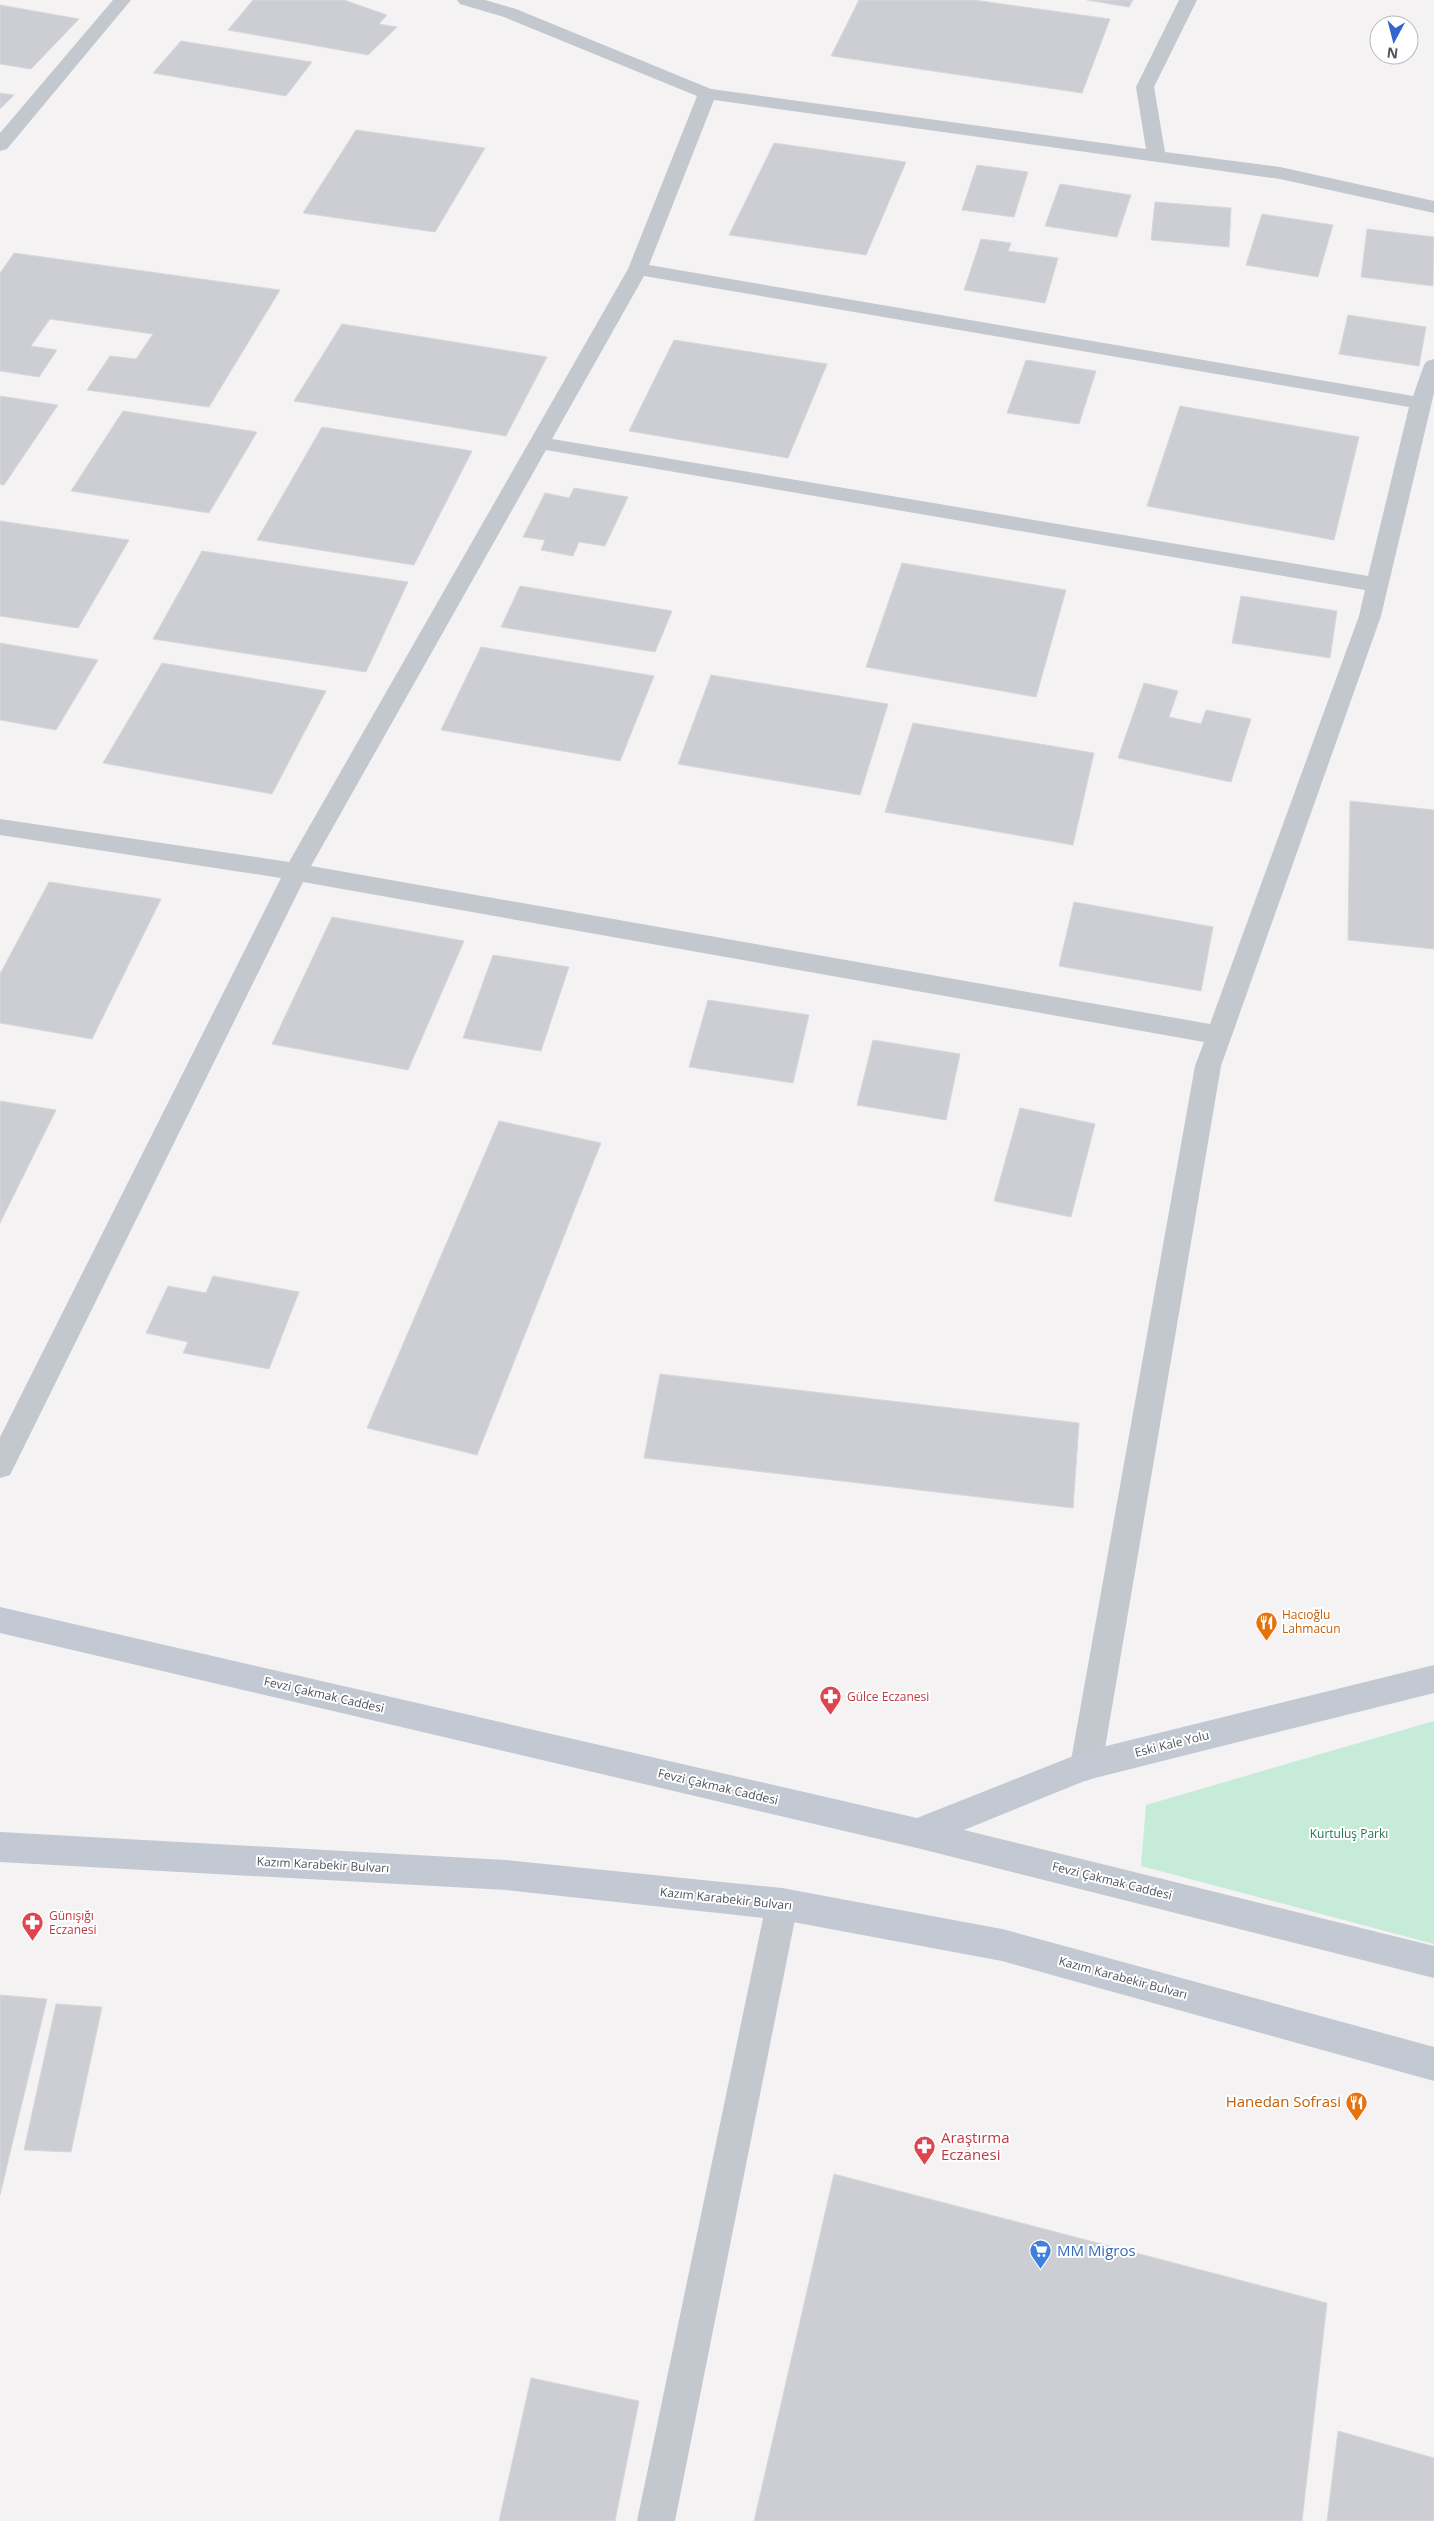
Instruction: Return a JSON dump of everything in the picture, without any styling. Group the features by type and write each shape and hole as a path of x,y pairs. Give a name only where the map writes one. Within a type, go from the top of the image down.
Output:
{"main road":[{"name":"Fevzi Çakmak Caddesi","path":"0,1620 917,1832 1434,1962"},
{"name":"Eski Kale Yolu","path":"917,1832 1086,1766 1434,1679"},
{"name":"Kazım Karabekir Bulvarı","path":"0,1847 506,1876 782,1904 1002,1945 1434,2064"}],"street":[{"path":"0,145 122,0"},
{"path":"466,0 510,13 707,94 1156,154 1280,173 1434,207"},
{"path":"1156,154 1145,87 1188,0"},
{"path":"0,1466 296,872 638,270 707,94"},
{"path":"638,270 1420,403"},
{"path":"1086,1766 1206,1076 1218,1036 1370,616 1420,403 1434,365"},
{"path":"541,443 1377,585"},
{"path":"0,827 296,872 1218,1036"},
{"path":"656,2521 782,1904"}],"green space":[{"name":"Kurtuluş Parkı","path":"1434,1721 1434,1944 1141,1866 1146,1805"}],"building":[{"path":"253,0 344,0 387,15 379,24 397,27 368,55 228,30"},
{"path":"859,0 974,0 1110,19 1082,93 831,56"},
{"path":"1087,0 1133,0 1129,7"},
{"path":"0,5 79,19 31,69 0,64"},
{"path":"181,41 312,62 286,96 153,73"},
{"path":"0,93 14,95 0,109"},
{"path":"356,130 485,148 435,232 303,213"},
{"path":"774,143 906,162 866,255 729,235"},
{"path":"977,165 1028,172 1014,217 962,210"},
{"path":"1060,184 1131,195 1117,237 1045,226"},
{"path":"1155,202 1231,208 1229,247 1151,240"},
{"path":"1262,214 1333,225 1318,277 1246,265"},
{"path":"1367,229 1434,237 1433,286 1361,277"},
{"path":"981,239 1011,243 1008,251 1058,258 1045,303 964,290"},
{"path":"14,253 280,290 209,407 87,390 110,356 136,359 153,334 50,319 31,346 57,350 39,377 0,371 0,273"},
{"path":"1348,315 1426,327 1419,366 1339,354"},
{"path":"342,324 547,357 506,436 294,401"},
{"path":"674,340 827,364 788,458 629,431"},
{"path":"1026,360 1096,371 1079,424 1007,413"},
{"path":"0,396 58,405 4,485 0,484"},
{"path":"1180,406 1359,437 1334,540 1147,506"},
{"path":"123,411 257,432 209,513 71,491"},
{"path":"322,427 472,451 414,565 257,540"},
{"path":"574,488 628,497 605,546 579,542 573,556 541,550 545,540 523,537 545,493 569,498"},
{"path":"0,521 129,540 78,628 0,616"},
{"path":"202,551 408,582 366,672 153,639"},
{"path":"902,563 1066,590 1036,697 866,667"},
{"path":"520,586 672,611 655,652 501,627"},
{"path":"1241,596 1337,611 1330,658 1232,643"},
{"path":"0,643 98,660 56,730 0,720"},
{"path":"481,647 654,676 620,761 441,730"},
{"path":"162,663 326,691 272,794 103,763"},
{"path":"711,675 888,704 860,795 678,764"},
{"path":"1144,683 1178,691 1169,717 1201,724 1206,710 1251,719 1231,782 1118,758"},
{"path":"913,723 1094,753 1073,845 885,812"},
{"path":"1350,801 1434,810 1434,949 1348,940"},
{"path":"49,882 161,899 92,1039 0,1023 0,974"},
{"path":"1074,902 1213,927 1201,991 1059,966"},
{"path":"332,917 464,941 408,1070 272,1044"},
{"path":"493,955 569,967 541,1051 463,1038"},
{"path":"708,1000 809,1015 793,1083 689,1067"},
{"path":"873,1040 960,1054 946,1120 857,1105"},
{"path":"0,1101 56,1110 0,1223"},
{"path":"1020,1108 1095,1124 1071,1217 994,1201"},
{"path":"499,1121 601,1143 477,1455 367,1428"},
{"path":"213,1276 299,1292 269,1369 183,1353 188,1342 146,1333 168,1286 206,1293"},
{"path":"660,1374 1079,1423 1073,1508 644,1458"},
{"path":"0,1995 47,1999 0,2195"},
{"path":"56,2004 102,2007 71,2152 24,2150"},
{"path":"834,2174 1327,2303 1302,2521 754,2521"},
{"path":"531,2378 639,2401 615,2521 499,2521"},
{"path":"1338,2431 1434,2458 1434,2521 1327,2521"}],"place":[{"name":"Hacıoğlu Lahmacun","path":"1266,1641"},
{"name":"Gülce Eczanesi","path":"831,1716"},
{"name":"Günışığı Eczanesi","path":"33,1942"},
{"name":"Hanedan Sofrasi","path":"1357,2121"},
{"name":"Araştırma Eczanesi","path":"925,2166"},
{"name":"MM Migros","path":"1041,2270"}]}
